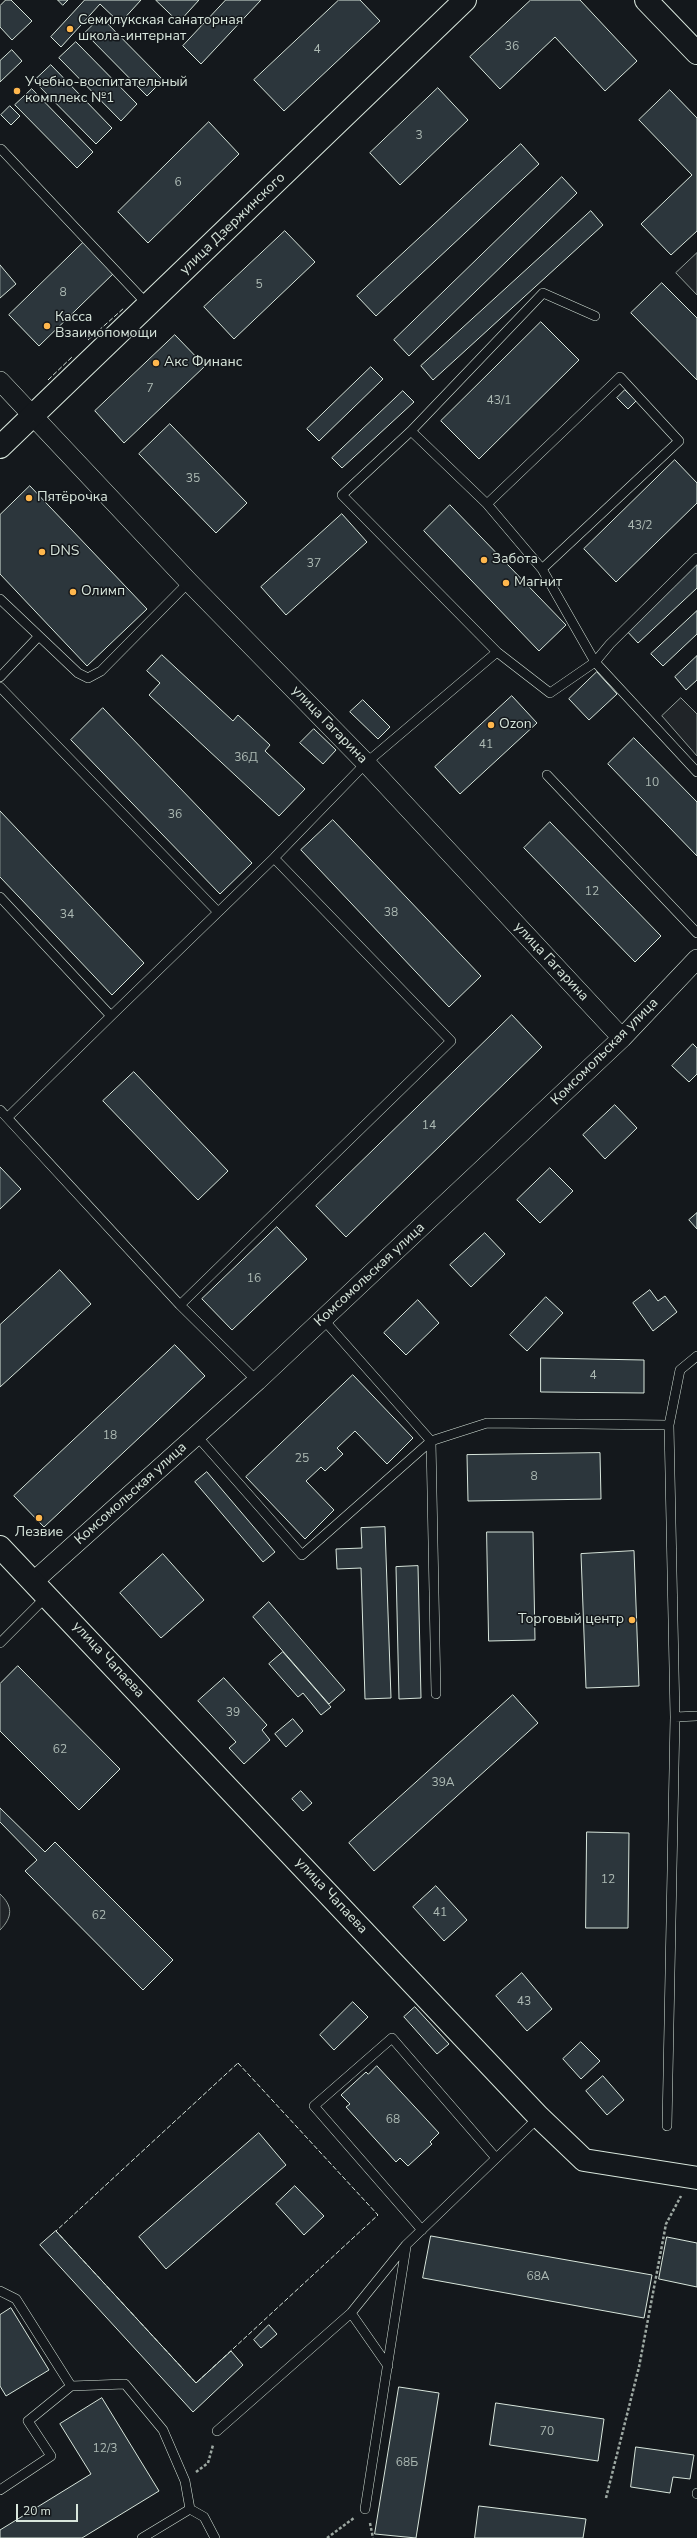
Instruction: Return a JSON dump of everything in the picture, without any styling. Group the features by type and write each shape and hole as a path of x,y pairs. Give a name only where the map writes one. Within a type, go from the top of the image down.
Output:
{"street":[{"name":"улица Дзержинского","path":"0,447 465,0"},
{"path":"646,0 697,53"},
{"name":"улица Гагарина","path":"0,381 189,582 366,763 622,1038"},
{"name":"Комсомольская улица","path":"40,1589 196,1435 257,1381 622,1038 697,959"},
{"name":"улица Чапаева","path":"0,1547 539,2116 584,2160 694,2177"}],"lane":[{"path":"1,149 148,305"},
{"path":"595,316 543,293 411,431 342,495 497,652 550,693 595,662 610,644 697,558"},
{"path":"487,504 620,377 679,441 542,569"},
{"path":"411,431 487,504 542,569 595,662 697,772"},
{"path":"0,599 78,673 88,678 101,671 189,582"},
{"path":"0,677 39,636"},
{"path":"8,1117 274,858 366,763 497,652"},
{"path":"0,687 218,912"},
{"path":"547,776 697,933"},
{"path":"180,1305 451,1041 274,858"},
{"path":"0,897 111,1016"},
{"path":"0,1110 180,1305 257,1381"},
{"path":"323,1319 431,1441 436,1694"},
{"path":"667,2126 675,1717 669,1425 680,1370 697,1356"},
{"path":"196,1435 302,1556 431,1441 487,1423 669,1425"},
{"path":"0,1643 40,1589"},
{"path":"675,1717 697,1716"},
{"path":"422,2230 314,2106 392,2038 496,2158"},
{"path":"218,2431 351,2313 406,2245 539,2116"},
{"path":"365,2509 406,2245"},
{"path":"0,2291 16,2299 71,2386"},
{"path":"351,2313 388,2366"},
{"path":"0,2490 51,2456 28,2421 71,2386 125,2384 163,2430 185,2481 190,2509"},
{"path":"142,2538 190,2509"},
{"path":"190,2509 204,2517 215,2538"}],"path":[{"path":"606,2498 639,2367 666,2224 694,2177"},
{"path":"185,2481 208,2463 218,2431"},
{"path":"327,2538 365,2509"}],"shaded area":[{"path":"697,253 697,295 676,273"},
{"path":"681,698 697,714 697,756 662,716"},
{"path":"0,1894 7,1903 10,1912 7,1921 0,1930"}],"building":[{"path":"6,0 11,0 32,21 12,40 0,27 0,6"},
{"path":"58,0 68,0 63,5"},
{"path":"85,0 141,0 120,23 100,4 61,47 51,37"},
{"path":"156,0 199,0 179,22"},
{"path":"226,0 261,0 201,64 183,46"},
{"path":"339,0 360,0 380,21 284,111 254,80"},
{"path":"531,0 580,0 637,61 605,91 555,37 500,89 470,57"},
{"path":"101,17 163,80 147,96 85,33"},
{"path":"76,42 137,104 121,121 59,58"},
{"path":"12,50 22,61 0,82 0,61"},
{"path":"51,65 112,128 96,144 34,81"},
{"path":"438,88 468,120 400,185 370,153"},
{"path":"32,89 93,152 77,168 15,105"},
{"path":"670,90 697,118 697,231 671,255 641,224 692,175 639,120"},
{"path":"10,106 20,116 11,125 1,115"},
{"path":"209,122 239,154 148,243 118,212"},
{"path":"521,144 539,164 376,316 357,296"},
{"path":"562,177 577,193 409,356 394,340"},
{"path":"591,211 603,225 433,380 421,366"},
{"path":"285,231 315,262 234,339 204,307"},
{"path":"87,239 117,270 39,346 9,315"},
{"path":"0,265 16,284 0,298"},
{"path":"662,283 697,318 697,380 631,313"},
{"path":"541,322 579,360 479,459 441,421"},
{"path":"175,335 205,366 124,443 95,411"},
{"path":"371,367 383,379 319,441 307,429"},
{"path":"625,390 636,401 628,409 617,398"},
{"path":"403,391 414,402 342,468 332,458"},
{"path":"170,424 247,503 216,533 139,454"},
{"path":"675,460 697,483 697,503 616,582 584,549"},
{"name":"Олимп","path":"30,486 147,609 87,666 0,574 0,515"},
{"path":"450,505 566,625 539,651 424,531"},
{"path":"342,514 367,542 286,615 261,587"},
{"path":"697,564 697,588 638,643 625,629"},
{"path":"697,611 697,634 663,666 651,654"},
{"path":"162,655 233,721 238,715 270,745 265,751 305,789 279,816 149,695 160,683 147,671"},
{"path":"697,656 697,680 686,690 675,677"},
{"path":"597,672 617,694 589,720 569,699"},
{"path":"512,696 537,723 460,794 435,767"},
{"path":"363,700 390,727 378,739 350,712"},
{"path":"103,708 252,863 220,894 71,740"},
{"path":"314,729 336,750 323,764 300,743"},
{"path":"634,738 697,802 697,856 608,764"},
{"path":"0,811 144,963 112,995 0,877"},
{"path":"333,820 481,976 449,1007 301,850"},
{"path":"550,822 661,936 635,962 524,848"},
{"path":"512,1015 542,1047 346,1237 316,1206"},
{"path":"693,1044 697,1048 697,1074 689,1082 672,1066"},
{"path":"134,1072 228,1171 198,1200 103,1101"},
{"path":"615,1105 637,1128 605,1159 583,1135"},
{"path":"0,1167 21,1189 0,1209"},
{"path":"550,1168 573,1191 540,1223 517,1200"},
{"path":"697,1213 697,1229 689,1220"},
{"path":"277,1227 307,1259 232,1330 202,1299"},
{"path":"485,1233 505,1254 471,1287 450,1265"},
{"path":"60,1270 91,1304 0,1387 0,1325"},
{"path":"650,1290 658,1301 665,1296 677,1312 653,1331 633,1303"},
{"path":"546,1297 563,1313 527,1351 510,1335"},
{"path":"418,1300 439,1323 406,1355 384,1333"},
{"path":"175,1345 205,1376 44,1527 14,1496"},
{"path":"541,1358 644,1360 644,1393 541,1392"},
{"path":"353,1375 413,1438 387,1464 355,1431 337,1448 343,1454 325,1471 321,1467 306,1481 334,1510 305,1539 246,1477"},
{"path":"600,1453 601,1499 468,1501 467,1455"},
{"path":"207,1472 275,1552 263,1562 195,1482"},
{"path":"385,1527 391,1698 365,1699 361,1568 337,1569 336,1549 362,1548 361,1528"},
{"path":"487,1532 533,1532 535,1640 489,1641"},
{"path":"634,1551 639,1686 586,1688 581,1554"},
{"path":"163,1554 204,1600 161,1638 120,1593"},
{"path":"418,1566 421,1698 399,1699 396,1567"},
{"path":"269,1602 345,1690 329,1704 253,1617"},
{"path":"283,1652 331,1707 321,1715 303,1693 298,1697 269,1664"},
{"path":"18,1666 120,1769 79,1810 0,1731 0,1684"},
{"path":"224,1678 267,1725 262,1730 270,1740 244,1764 229,1748 236,1742 198,1701"},
{"path":"513,1695 538,1723 374,1871 349,1843"},
{"path":"293,1719 303,1731 286,1747 275,1734"},
{"path":"301,1791 312,1803 303,1811 292,1799"},
{"path":"0,1808 45,1852 55,1842 173,1960 143,1990 25,1871 37,1860 0,1822"},
{"path":"587,1832 629,1833 628,1928 586,1928"},
{"path":"436,1886 467,1920 444,1941 413,1907"},
{"path":"522,1973 552,2009 527,2031 496,1996"},
{"path":"353,2002 368,2017 334,2050 320,2035"},
{"path":"415,2007 449,2044 437,2054 404,2017"},
{"path":"581,2042 600,2061 581,2079 563,2059"},
{"path":"377,2066 439,2133 430,2142 432,2144 408,2166 400,2158 396,2162 346,2107 350,2104 341,2095 366,2072 368,2074"},
{"path":"603,2076 624,2100 607,2115 586,2091"},
{"path":"259,2133 286,2165 166,2269 139,2237"},
{"path":"295,2186 324,2216 304,2235 276,2204"},
{"path":"56,2231 196,2383 231,2351 243,2365 193,2412 40,2245"},
{"path":"431,2236 652,2275 644,2318 423,2278"},
{"path":"667,2237 697,2243 697,2287 659,2279"},
{"path":"11,2308 49,2370 6,2396 0,2386 0,2315"},
{"path":"269,2325 277,2334 261,2348 254,2340"},
{"path":"399,2387 439,2393 416,2538 375,2534"},
{"path":"102,2398 159,2491 82,2538 0,2538 0,2530 91,2474 60,2424"},
{"path":"496,2403 604,2419 598,2461 490,2445"},
{"path":"636,2447 694,2455 690,2479 673,2477 670,2493 631,2487"},
{"path":"479,2506 586,2519 583,2538 475,2538"}],"fence":[{"path":"88,340 124,308"},
{"path":"48,380 73,356"},
{"path":"238,2063 378,2215 196,2383 56,2231 238,2063"}],"place":[{"name":"Семилукская санаторная школа-интернат","path":"70,29"},
{"name":"Учебно-воспитательный комплекс №1","path":"17,91"},
{"name":"Касса Взаимопомощи","path":"47,326"},
{"name":"Акс Финанс","path":"156,363"},
{"name":"Пятёрочка","path":"29,498"},
{"name":"DNS","path":"42,552"},
{"name":"Забота","path":"484,560"},
{"name":"Магнит","path":"506,583"},
{"name":"Олимп","path":"73,592"},
{"name":"Ozon","path":"491,725"},
{"name":"Лезвие","path":"39,1518"},
{"name":"Торговый центр","path":"632,1620"}]}
